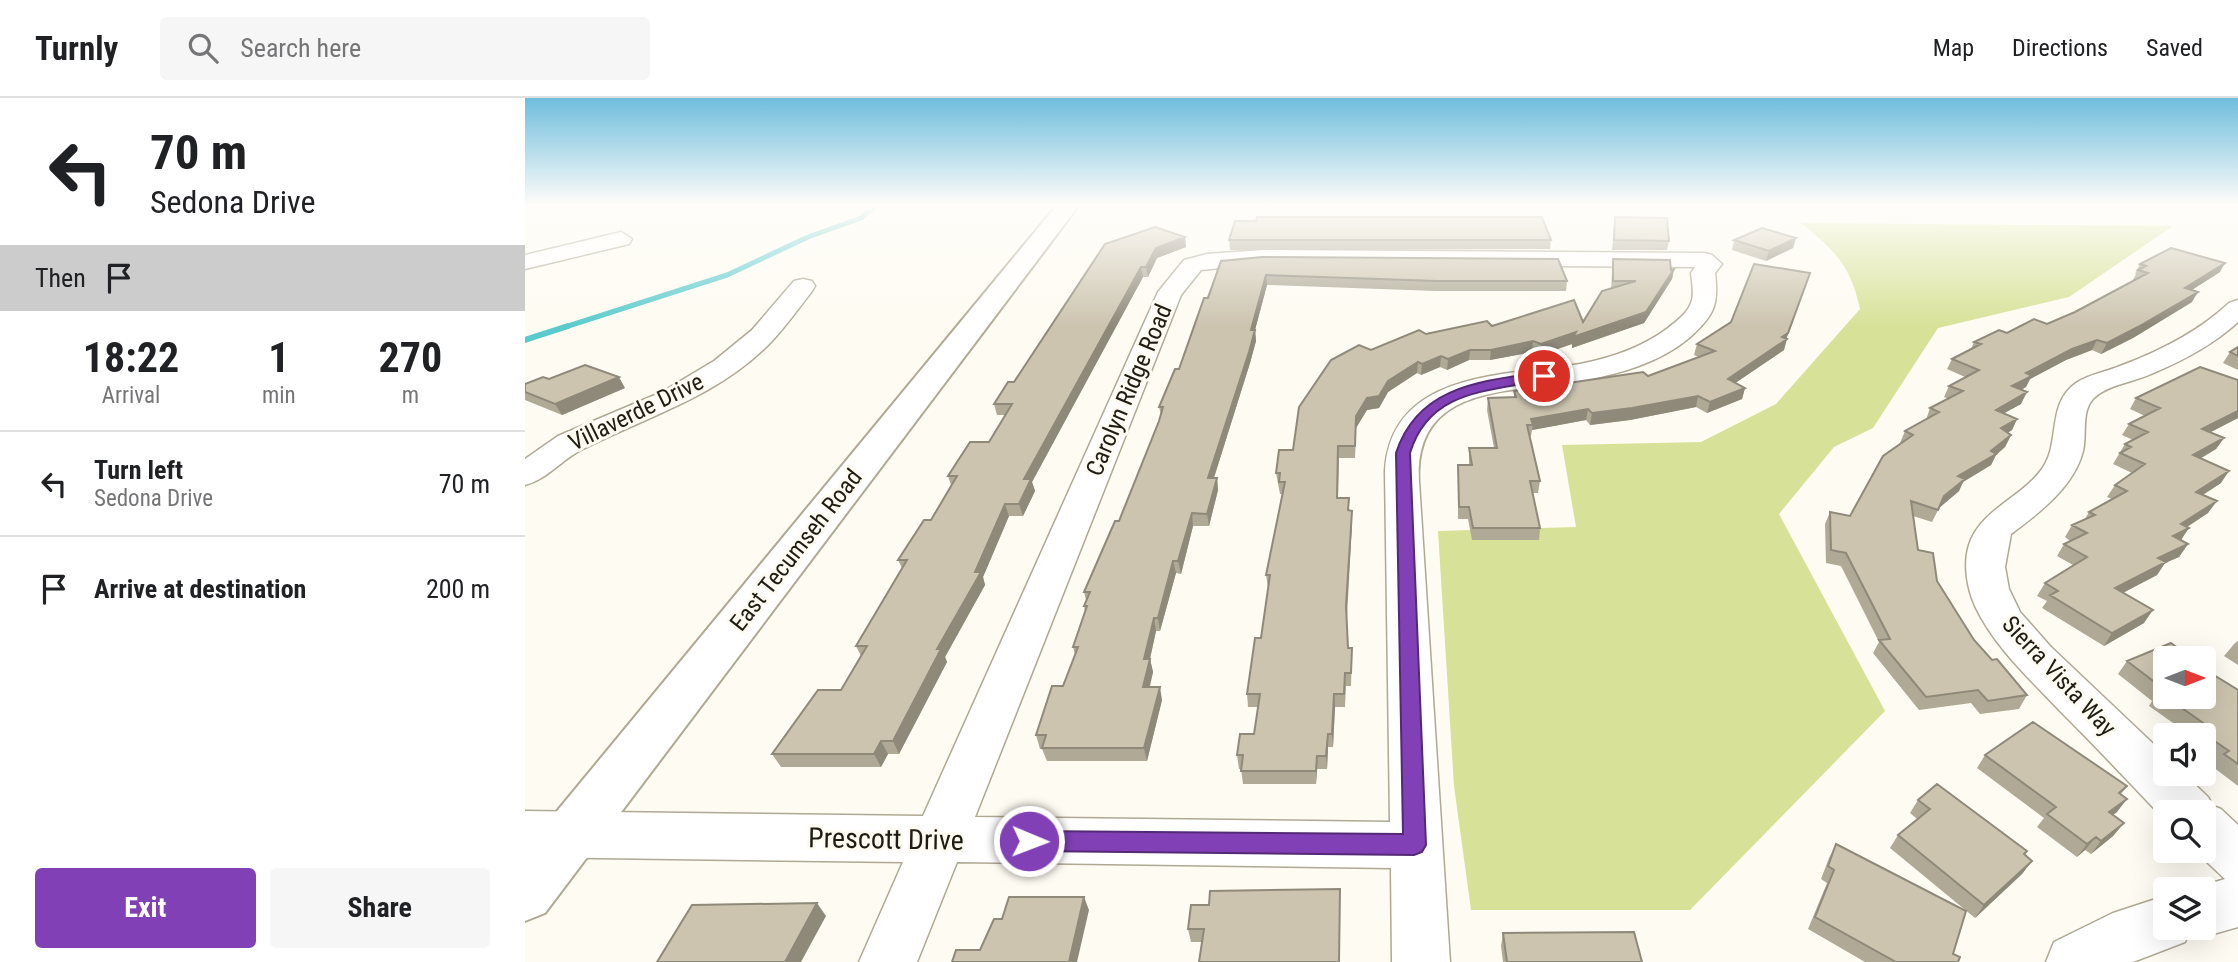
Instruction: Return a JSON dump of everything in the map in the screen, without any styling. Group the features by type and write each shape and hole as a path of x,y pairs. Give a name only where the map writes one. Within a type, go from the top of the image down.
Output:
{"main road":[{"name":"East Tecumseh Road","path":"525,894 549,834 1034,245"}],"street":[{"path":"525,262 595,245"},
{"name":"Carolyn Ridge Road","path":"887,962 1170,292 1186,276 1192,265 1207,261 1288,257 1694,258 1710,264 1703,273 1706,298 1700,313 1660,346 1626,361 1581,372 1479,386 1453,396 1427,412 1409,432 1403,453 1414,845"},
{"name":"Villaverde Drive","path":"525,475 569,443 673,398 724,367 762,336 803,286"},
{"name":"Sierra Vista Way","path":"2178,800 2045,667 2010,627 1988,587 1985,560 1990,535 2054,479 2067,453 2070,421 2077,397 2091,385 2129,373 2211,332 2238,309"},
{"path":"2166,355 2201,369"},
{"path":"525,442 569,443"},
{"name":"Prescott Drive","path":"549,834 1414,845"},
{"path":"2216,838 2238,860"},
{"path":"1414,845 1420,962"},
{"path":"2216,907 2238,901"},
{"path":"2075,962 2133,932 2153,926"}],"green space":[{"path":"1826,245 2145,245 2069,297 1938,328 1873,428 1834,447 1779,514 1885,711 1690,910 1471,910 1454,786 1438,531 1576,527 1562,445 1701,442 1776,404 1860,309 1846,269"}],"building":[{"path":"1104,245 1163,245 1156,248 1146,267 1141,267 1024,479 1031,479 1019,504 1005,504 975,572 981,572 937,649 941,649 893,741 881,741 874,754 772,754 818,690 841,690 867,646 856,646 907,560 898,560 924,520 931,520 957,476 948,476 970,442 989,442 1012,404 994,404 1008,382 1014,382"},
{"path":"1751,245 1781,245 1769,251"},
{"path":"2171,248 2225,263 2185,288 2198,292 2138,327 2107,343 2097,340 2072,349 2026,373 2032,376 2012,386 2027,392 1996,410 2017,419 2001,428 2011,435 1991,451 1996,454 1958,476 1965,479 1944,496 1938,510 1911,501 1918,550 1933,553 1937,581 1974,640 1992,660 1997,659 2027,695 1988,701 1978,690 1926,697 1879,640 1890,639 1846,553 1831,550 1830,512 1850,516 1883,456 1913,435 1905,431 1939,412 1930,408 1963,391 1949,386 1979,370 1952,359 1981,344 1974,342 1999,330 2007,333 2034,319 2047,324 2075,312 2148,273 2138,270 2146,266 2140,264"},
{"path":"1262,257 1558,259 1567,281 1437,281 1266,275 1251,330 1255,330 1249,352 1208,478 1217,478 1207,514 1192,513 1178,561 1173,561 1158,618 1154,618 1144,659 1150,659 1143,687 1160,687 1144,748 1042,748 1046,735 1036,735 1052,686 1063,686 1078,647 1073,647 1090,592 1084,592 1115,521 1119,521 1159,421 1163,407 1159,407 1175,369 1179,369 1204,298 1208,298 1221,261"},
{"path":"1613,259 1670,260 1671,270 1674,269 1646,312 1573,337 1576,332 1541,344 1533,341 1491,350 1470,350 1448,359 1441,356 1422,364 1418,362 1388,381 1379,396 1367,398 1356,416 1355,446 1338,446 1337,498 1349,498 1348,510 1352,511 1346,606 1348,648 1352,648 1351,673 1345,673 1344,694 1334,694 1332,734 1328,734 1326,756 1317,756 1316,771 1241,771 1243,755 1237,755 1240,734 1254,734 1260,694 1247,694 1255,638 1261,638 1270,575 1266,575 1285,482 1279,482 1280,473 1276,473 1279,450 1293,450 1299,407 1331,360 1359,345 1371,350 1419,330 1426,334 1487,321 1492,326 1574,300 1583,322 1602,291 1636,281 1613,281"},
{"path":"1754,264 1810,273 1788,333 1782,337 1787,339 1728,379 1745,388 1710,402 1698,396 1632,408 1592,413 1588,409 1531,419 1533,425 1527,425 1540,481 1530,481 1540,528 1473,528 1469,507 1459,507 1458,465 1472,465 1469,448 1497,448 1488,398 1516,397 1514,391 1643,372 1648,376 1715,351 1697,344 1731,322"},
{"path":"2238,347 2238,356 2230,352"},
{"path":"585,365 619,377 555,404 525,392 525,384 543,377 549,379"},
{"path":"2200,367 2238,380 2238,411 2202,429 2224,438 2193,455 2229,471 2196,492 2217,501 2181,524 2189,528 2173,536 2188,544 2158,558 2166,562 2115,588 2153,610 2112,633 2050,595 2058,591 2045,583 2087,557 2064,544 2087,533 2072,525 2095,515 2089,512 2127,491 2115,485 2145,464 2120,453 2131,447 2125,444 2148,432 2129,424 2160,408 2136,398"},
{"path":"2153,650 2153,681 2127,661"},
{"path":"2216,676 2238,690 2238,764 2224,754 2229,751 2216,742 2216,723 2203,723 2183,709 2216,709"},
{"path":"2033,722 2127,786 2119,793 2127,799 2109,812 2124,823 2101,841 2096,837 2087,844 2047,814 2056,807 1985,755"},
{"path":"1937,784 2027,851 2024,854 2032,861 1984,905 1898,835 1930,809 1918,800"},
{"path":"1836,844 1966,911 1953,954 1960,957 1958,962 1896,962 1815,917 1834,870 1828,866"},
{"path":"1340,889 1339,962 1199,962 1204,929 1188,929 1191,905 1209,905 1210,891"},
{"path":"1009,897 1084,897 1069,962 952,962 956,950 980,950 994,919 1002,919"},
{"path":"817,903 785,962 657,962 692,905"},
{"path":"1634,932 1642,962 1507,962 1503,933"}],"waterway":[{"path":"562,328 727,275 790,245"},
{"path":"525,340 568,326"}],"route":[{"path":"1029,841 1414,845 1403,453 1409,432 1427,412 1453,396 1479,386 1544,376"}]}
